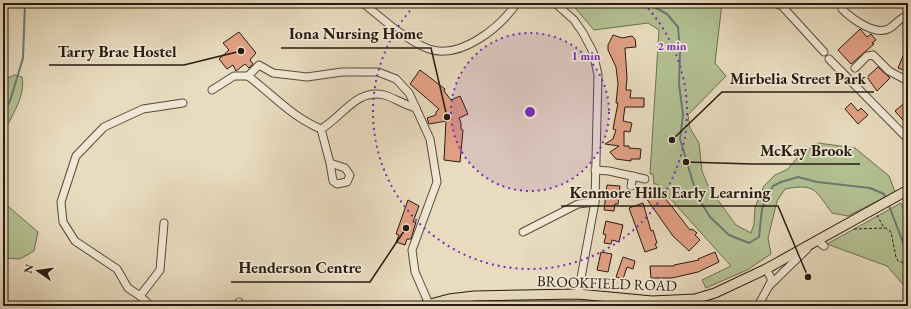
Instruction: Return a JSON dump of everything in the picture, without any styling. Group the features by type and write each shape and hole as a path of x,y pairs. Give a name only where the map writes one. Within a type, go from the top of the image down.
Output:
{"main road":[{"name":"BROOKFIELD ROAD","path":"426,305 449,299 474,296 578,294 652,302 695,299 715,293 819,242 908,190"}],"street":[{"path":"363,3 415,42 431,49 448,51 479,39 496,28 517,3"},
{"path":"555,3 574,20 584,33 593,52 598,75 595,202 578,294"},
{"path":"780,4 824,52"},
{"path":"842,9 854,20 878,30 889,28 908,14"},
{"path":"855,68 867,56 873,55 889,71 908,82"},
{"path":"829,59 908,139"},
{"path":"248,76 259,65 273,73 307,77 342,72 378,72 396,79 409,93 430,139 437,182 412,250 415,272 426,305"},
{"path":"212,90 234,76 248,76 265,89 281,105 321,128 330,163"},
{"path":"321,128 360,97 374,94 385,95 403,105 416,108"},
{"path":"151,306 128,288 117,269 74,242 63,222 61,202 76,156 104,127 144,109 183,103"},
{"path":"595,170 609,171 645,179"},
{"path":"631,186 633,176"},
{"path":"523,232 578,204 595,202"},
{"path":"140,296 160,270 164,223"},
{"path":"769,286 819,242"},
{"path":"758,306 769,286 771,278 766,269"}],"path":[{"path":"877,215 885,228 891,232 896,257 900,262 908,264"},
{"path":"851,228 861,230 885,228"}],"green space":[{"path":"571,3 722,3 715,63 726,76 688,115 690,128 699,143 702,171 709,188 736,225 751,233 754,224 755,207 764,186 775,175 788,169 798,157 818,143 855,148 889,176 895,192 848,216 832,213 818,194 809,188 795,187 785,189 777,201 768,238 771,254 747,270 706,288 702,280 731,266 657,184 654,184 653,174 650,174 659,30 648,23 594,30"},
{"path":"15,75 22,77 22,91 14,113 3,133 3,80"},
{"path":"3,202 38,232 34,251 20,259 3,258"},
{"path":"901,203 908,222 908,290 887,266 827,244"}],"building":[{"path":"860,29 867,37 871,34 876,40 872,43 874,44 851,64 838,50"},
{"path":"239,32 256,53 250,60 253,64 249,68 245,64 236,71 233,65 227,69 219,59 229,50 223,43"},
{"path":"613,35 622,38 632,36 635,39 636,47 625,48 627,78 626,90 631,90 630,98 644,98 644,107 625,107 623,121 632,123 630,132 624,131 624,146 641,149 640,159 631,159 631,161 616,159 610,152 619,146 605,144 613,139 616,130 613,129 618,103 616,103 618,84 616,67 608,50 608,45"},
{"path":"908,44 908,72 898,68"},
{"path":"878,67 890,78 877,91 867,77"},
{"path":"420,70 445,89 444,91 451,100 460,96 468,114 459,118 461,129 463,130 460,162 444,160 446,121 429,124 427,118 436,115 436,112 439,109 410,84"},
{"path":"908,100 908,126 895,111"},
{"path":"851,103 858,111 861,108 868,115 858,124 845,109"},
{"path":"607,185 620,186 618,204 615,204 614,211 604,210"},
{"path":"658,189 690,230 692,229 697,233 695,235 700,240 689,251 673,236 646,198"},
{"path":"408,200 419,206 413,222 416,222 411,239 407,239 405,245 396,242 399,235 396,234"},
{"path":"643,203 651,231 653,230 657,243 655,244 657,248 645,252 629,208"},
{"path":"606,221 623,225 619,242 612,240 611,244 604,243 606,235 603,234"},
{"path":"601,252 612,254 608,272 597,270"},
{"path":"715,252 719,262 698,272 672,278 651,278 650,266 674,266 699,260 698,259"},
{"path":"623,257 635,261 633,269 627,267 623,279 616,277"}],"waterway":[{"path":"3,112 10,101 23,58 25,3"},
{"path":"603,3 624,7 639,3"},
{"path":"647,3 667,14 678,27 680,52 679,84 683,115 680,139 697,196 710,217 729,235 749,243 759,237 762,209 773,186 798,177 817,182 870,188 884,194 886,199"},
{"path":"888,203 904,245 905,265 908,267"}],"place":[{"name":"Tarry Brae Hostel","path":"241,51"},
{"name":"Iona Nursing Home","path":"447,117"},
{"name":"Mirbelia Street Park","path":"672,140"},
{"name":"McKay Brook","path":"686,162"},
{"name":"Henderson Centre","path":"406,228"},
{"name":"Kenmore Hills Early Learning","path":"808,277"}]}
